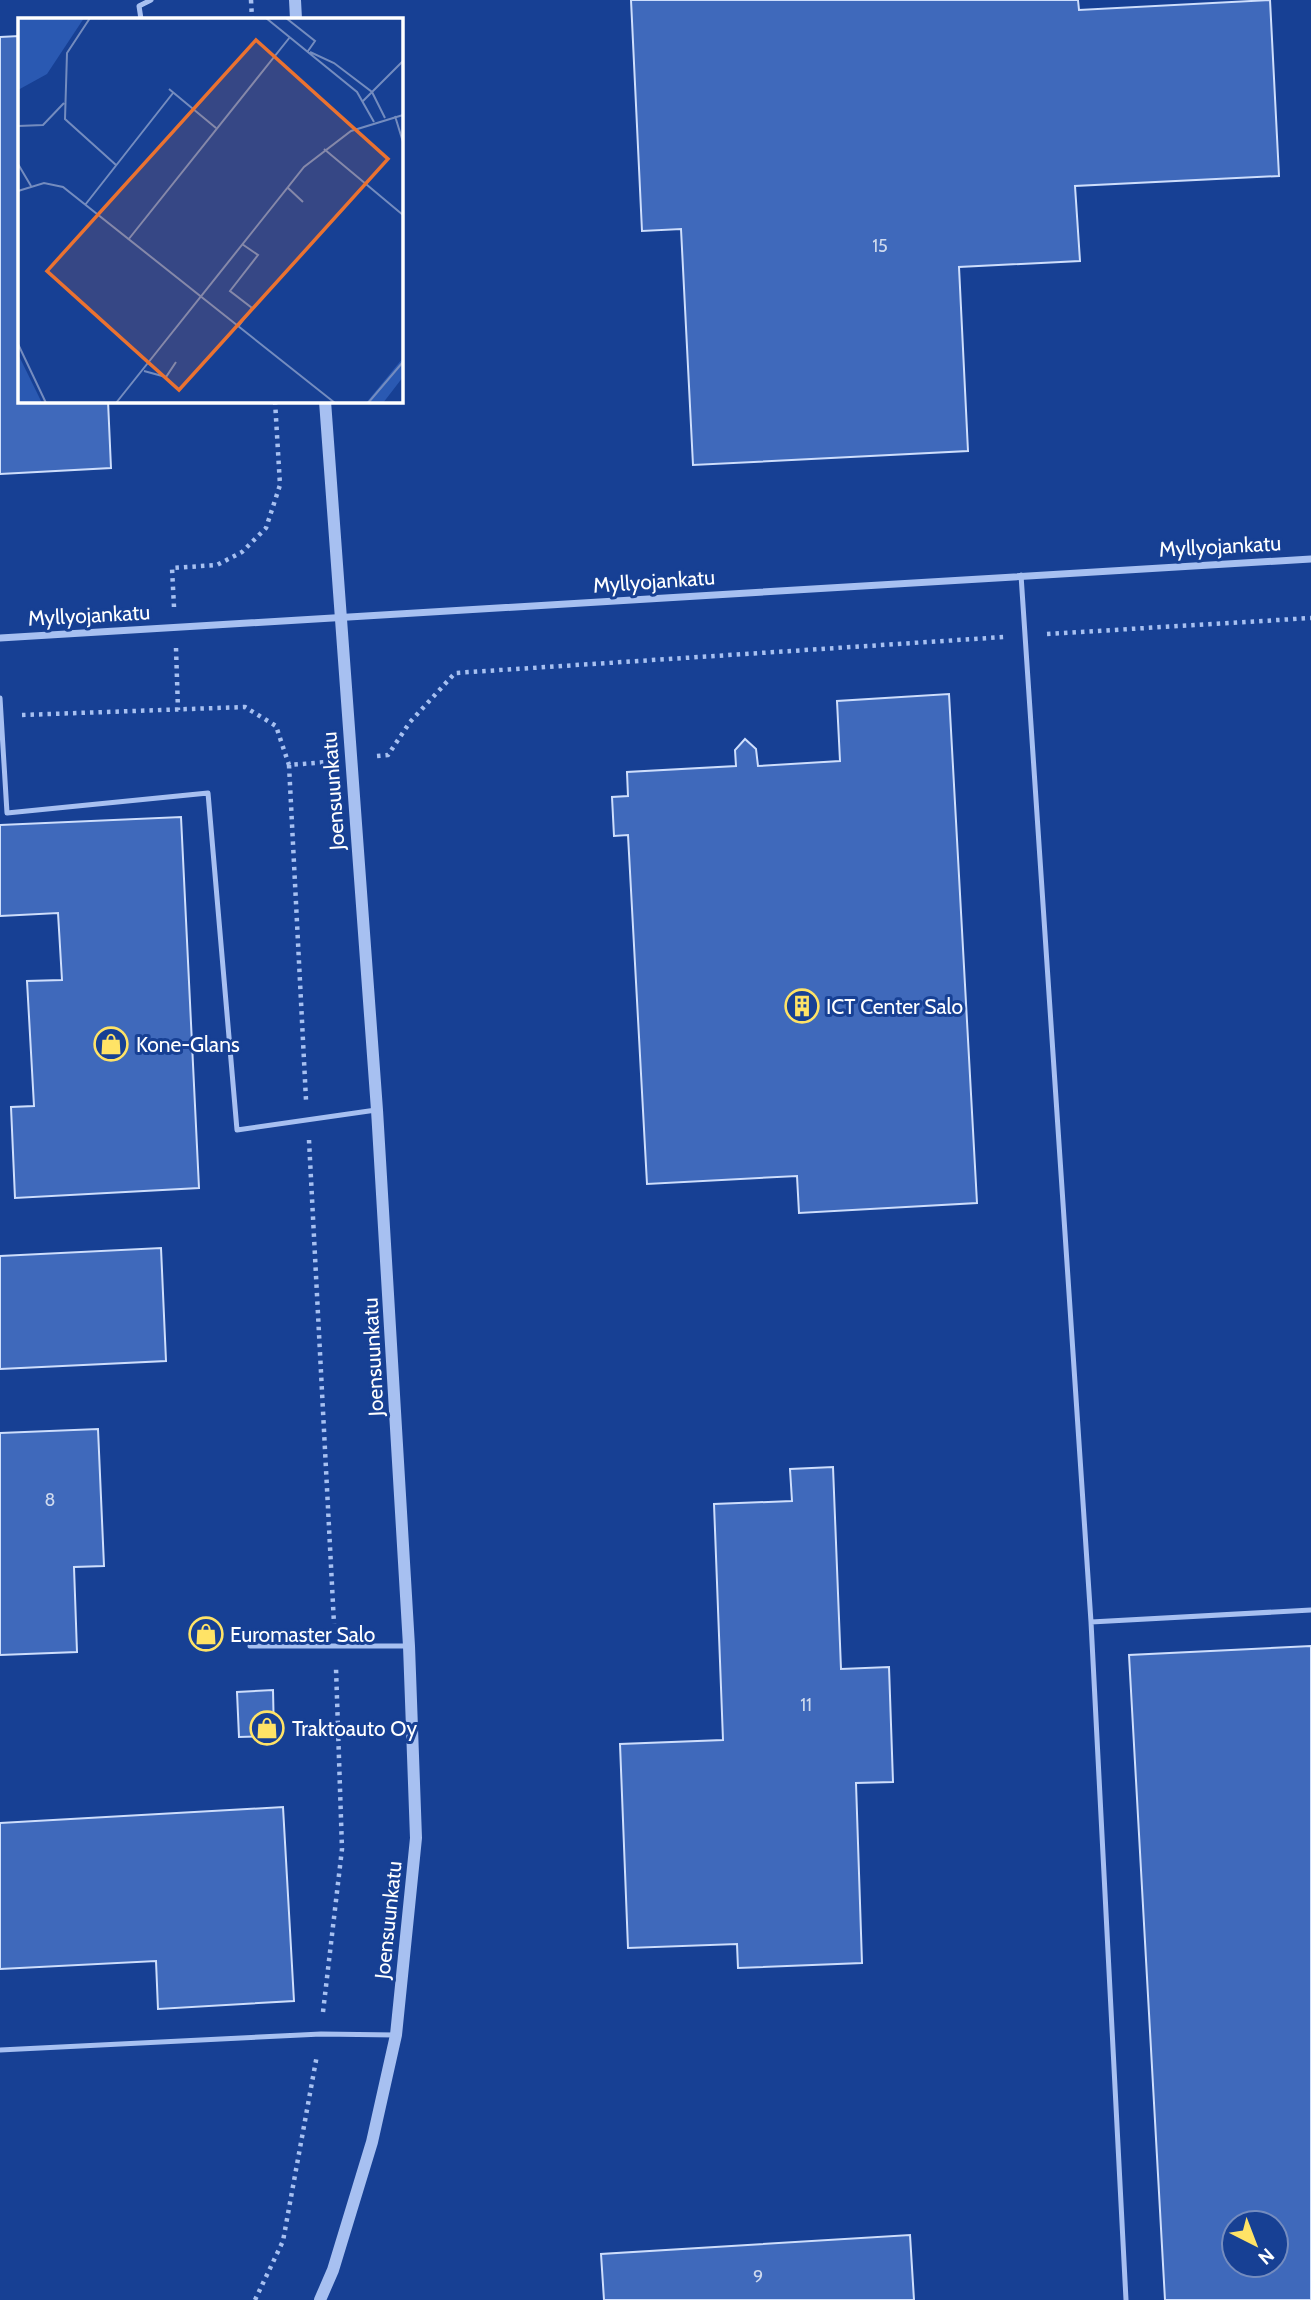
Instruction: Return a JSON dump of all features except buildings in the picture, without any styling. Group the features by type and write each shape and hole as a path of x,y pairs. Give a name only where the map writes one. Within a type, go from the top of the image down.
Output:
{"street":[{"path":"295,0 296,18"},
{"name":"Joensuunkatu","path":"320,2300 333,2270 372,2143 397,2035 416,1838 409,1646 377,1110 325,402"},
{"name":"Myllyojankatu","path":"0,638 1311,559"}],"lane":[{"path":"141,18 139,6 151,0"},
{"path":"1021,575 1091,1622 1126,2300"},
{"path":"0,698 7,813 208,793 237,1130 377,1110"},
{"path":"1091,1622 1311,1610"},
{"path":"250,1646 409,1646"},
{"path":"0,2050 321,2034 397,2035"}],"path":[{"path":"251,0 252,18"},
{"path":"178,710 172,568 217,565 242,552 266,528 280,485 275,402"},
{"path":"289,765 388,755 410,722 455,673 1311,618"},
{"path":"2,716 245,707 276,726 289,765 335,1647 342,1849 321,2034 283,2241 255,2300"}],"place":[{"name":"ICT Center Salo","path":"802,1006"},
{"name":"Kone-Glans","path":"111,1044"},
{"name":"Euromaster Salo","path":"206,1634"},
{"name":"Traktoauto Oy","path":"267,1728"}]}
